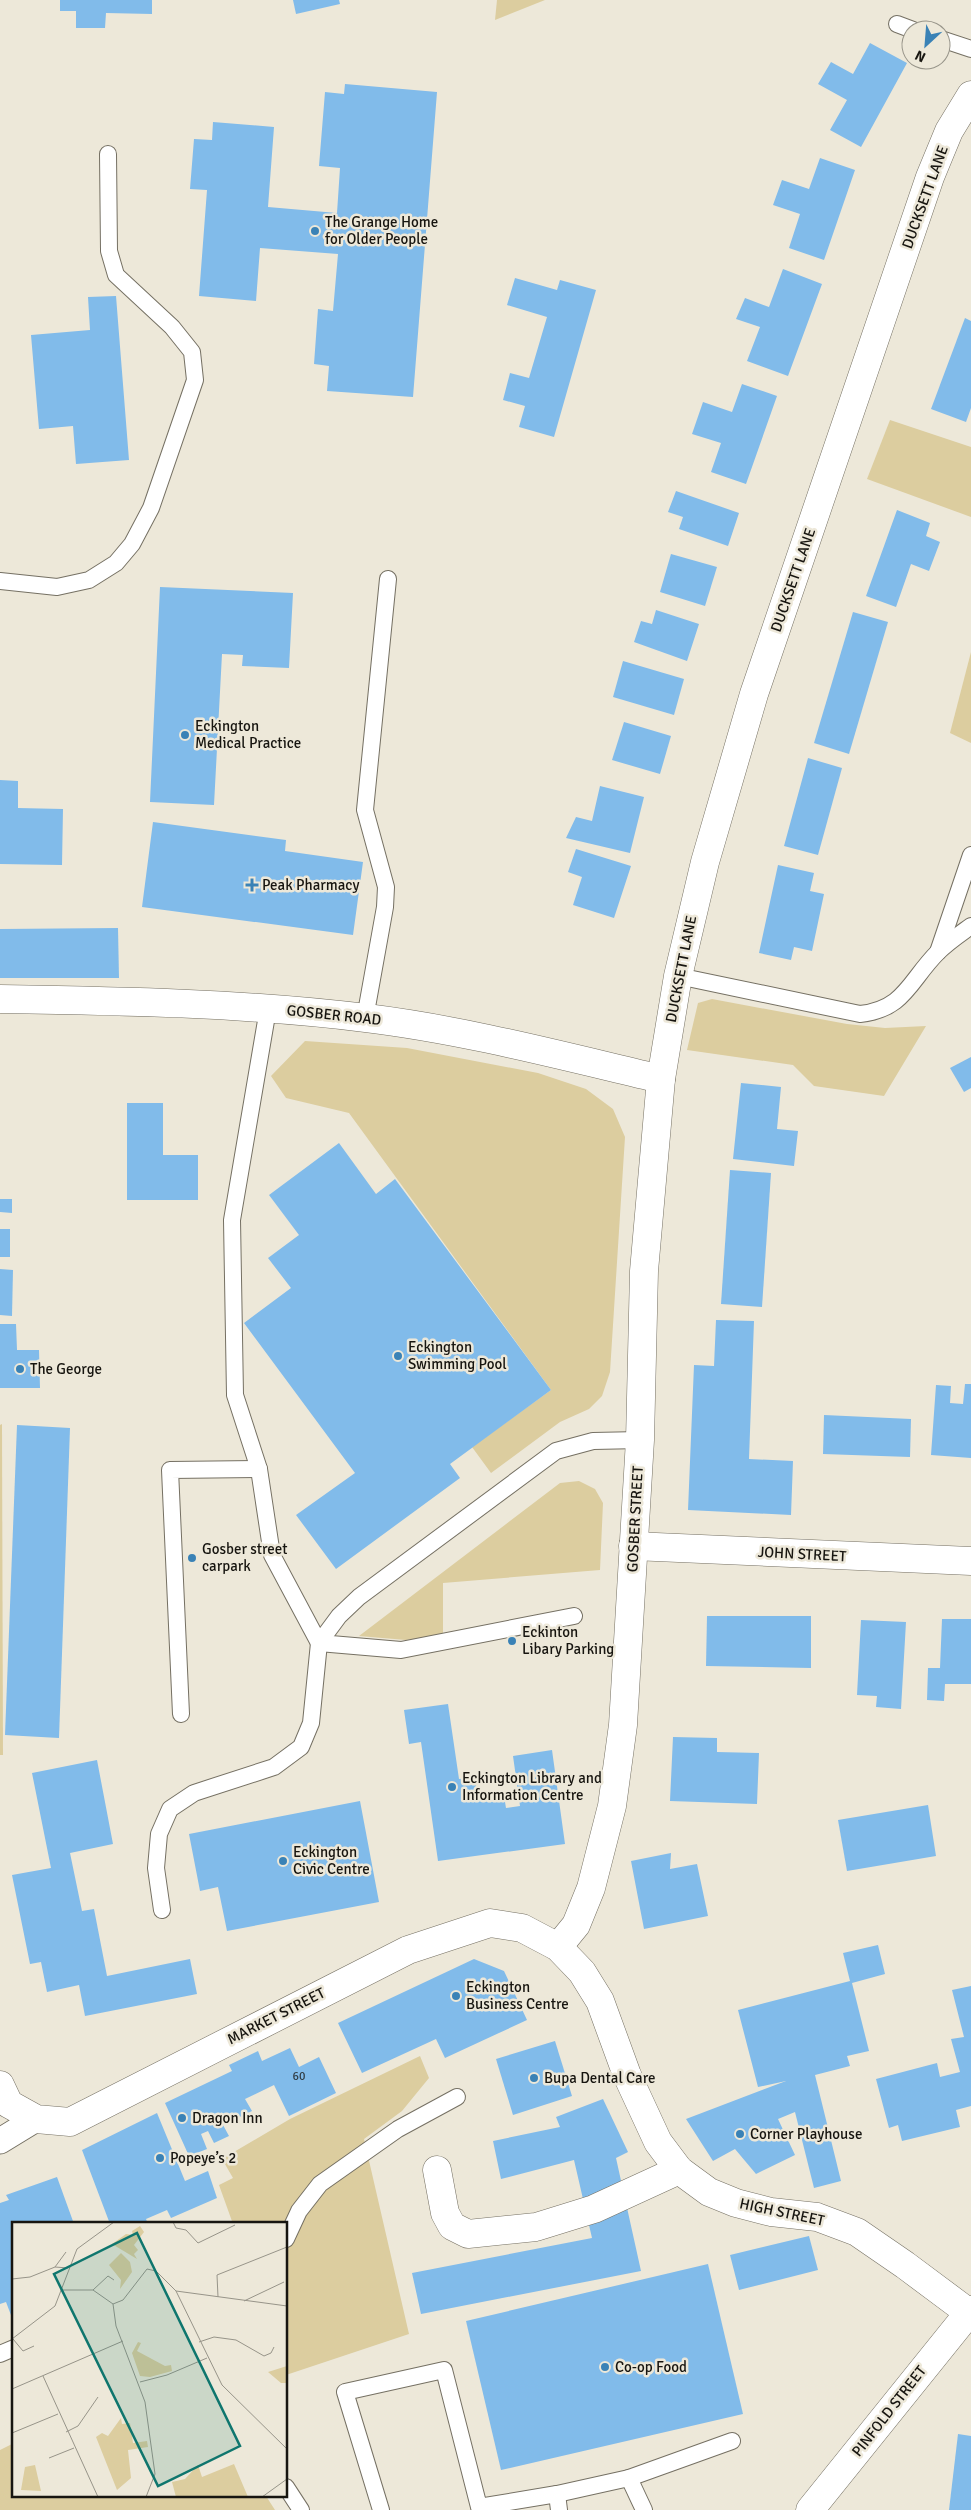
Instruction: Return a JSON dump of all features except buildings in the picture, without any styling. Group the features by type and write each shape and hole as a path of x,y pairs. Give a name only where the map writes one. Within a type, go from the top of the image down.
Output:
{"street":[{"name":"DUCKSETT LANE","path":"661,1079 678,976 704,862 754,694 930,177 949,131 971,95"},
{"name":"GOSBER ROAD","path":"0,999 142,1001 268,1009 365,1018 493,1039 661,1079"},
{"name":"GOSBER STREET","path":"558,1947 576,1925 591,1888 612,1806 623,1725 640,1440 644,1271 661,1079"},
{"name":"JOHN STREET","path":"633,1546 971,1561"},
{"name":"MARKET STREET","path":"36,2119 70,2122 408,1950 445,1937 490,1923 522,1928 558,1947"},
{"name":"HIGH STREET","path":"558,1947 582,1972 600,2001 627,2075 658,2142 680,2170 709,2192 736,2203 771,2212 817,2217 857,2232 905,2264 969,2311"},
{"path":"0,2085 9,2104 36,2119 0,2141"},
{"path":"437,2170 445,2213 452,2226 468,2234 536,2227 594,2209 680,2170"},
{"name":"PINFOLD STREET","path":"820,2507 969,2311"}],"lane":[{"path":"897,24 901,26"},
{"path":"951,42 971,49"},
{"path":"0,581 57,587 89,580 116,563 132,544 151,508 195,380 192,352 172,327 116,275 109,251 108,154"},
{"path":"365,1018 385,907 386,887 365,810 388,579"},
{"path":"938,952 971,855"},
{"path":"678,976 860,1014 876,1012 889,1007 903,994 938,952 971,926"},
{"path":"268,1009 232,1220 235,1395 259,1469 272,1555 320,1643"},
{"path":"162,1910 156,1868 159,1834 170,1809 194,1793 274,1767 301,1747 311,1723 320,1643 339,1616 359,1597 556,1452 593,1441 640,1440"},
{"path":"181,1714 170,1470 259,1469"},
{"path":"320,1643 402,1650 574,1616"},
{"path":"288,2235 299,2211 320,2184 398,2129 457,2097"},
{"path":"0,2354 12,2349"},
{"path":"381,2510 345,2392 444,2370 479,2507 557,2494 629,2478 732,2441"},
{"path":"629,2478 644,2510"},
{"path":"288,2490 301,2510"},
{"path":"557,2494 559,2510"}],"shaded area":[{"path":"497,0 545,0 495,20"},
{"path":"890,420 971,447 971,517 867,479"},
{"path":"971,652 971,743 950,733"},
{"path":"712,999 847,1024 885,1028 926,1026 884,1096 814,1086 793,1065 687,1050 698,1003"},
{"path":"305,1041 407,1048 538,1073 586,1089 613,1109 625,1137 610,1372 602,1396 589,1409 560,1422 491,1473 472,1447 551,1390 349,1113 286,1098 271,1076"},
{"path":"2,1424 3,1755 0,1755 0,1425"},
{"path":"579,1481 595,1489 603,1503 600,1570 443,1583 443,1636 406,1640 359,1636 560,1483"},
{"path":"420,2056 429,2078 402,2111 364,2139 409,2334 288,2374 288,2222 232,2222 219,2185 233,2178 222,2159 290,2119"},
{"path":"12,2444 12,2498 267,2498 275,2510 0,2510 0,2450"}],"place":[{"name":"The Grange Home for Older People","path":"315,231"},
{"name":"Eckington Medical Practice","path":"185,735"},
{"name":"Peak Pharmacy","path":"252,885"},
{"name":"Eckington Swimming Pool","path":"398,1356"},
{"name":"The George","path":"20,1369"},
{"name":"Gosber street carpark","path":"192,1558"},
{"name":"Eckinton Libary Parking","path":"512,1641"},
{"name":"Eckington Library and Information Centre","path":"452,1787"},
{"name":"Eckington Civic Centre","path":"283,1861"},
{"name":"Eckington Business Centre","path":"456,1996"},
{"name":"Bupa Dental Care","path":"534,2078"},
{"name":"Dragon Inn","path":"182,2118"},
{"name":"Corner Playhouse","path":"740,2134"},
{"name":"Popeye’s 2","path":"160,2158"},
{"name":"Co-op Food","path":"605,2367"}]}
